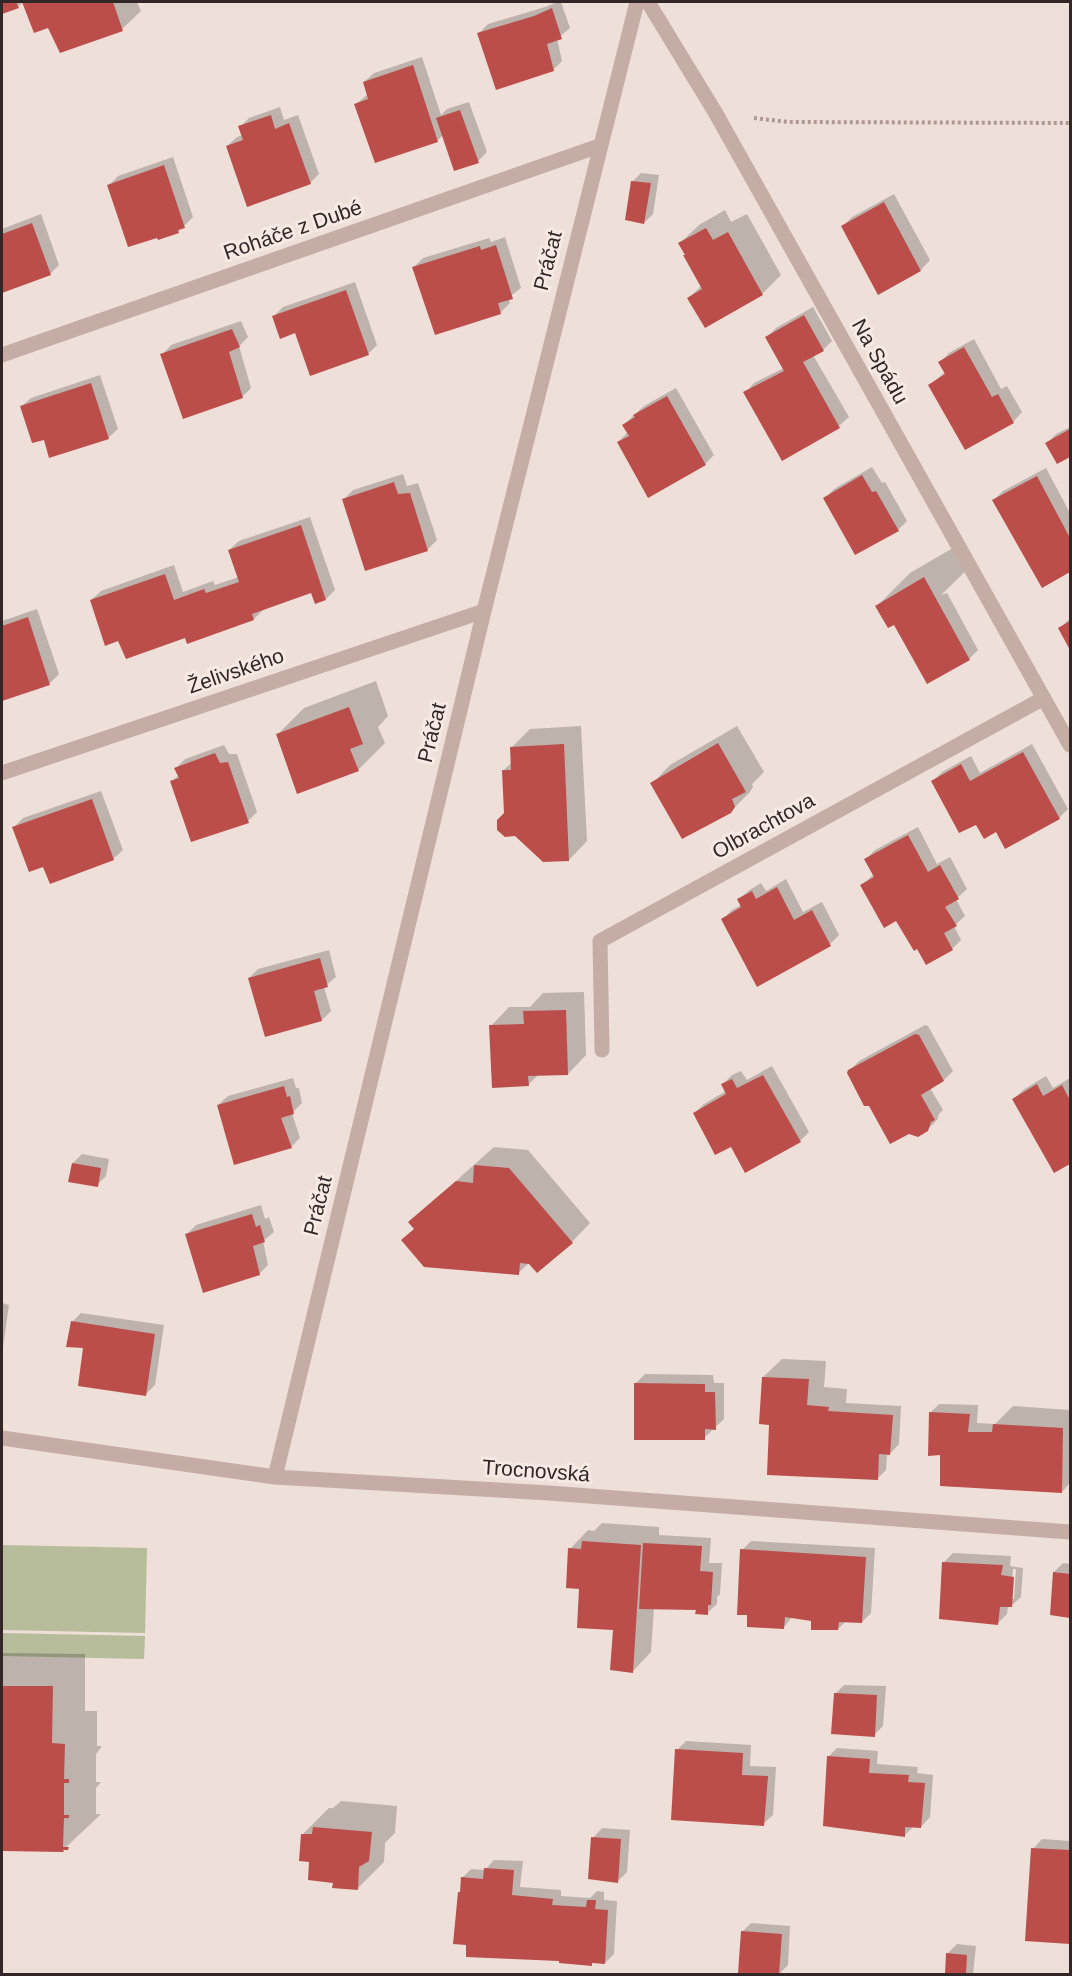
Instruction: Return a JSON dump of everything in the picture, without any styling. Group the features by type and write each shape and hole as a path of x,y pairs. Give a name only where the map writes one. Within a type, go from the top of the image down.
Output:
{"street":[{"name":"Práčat","path":"275,1477 484,611 637,2"},
{"name":"Na Spádu","path":"648,2 715,112 1071,745"},
{"name":"Roháče z Dubé","path":"2,355 599,146"},
{"name":"Želivského","path":"2,773 484,611"},
{"name":"Olbrachtova","path":"602,1050 600,941 1044,698"},
{"name":"Trocnovská","path":"2,1438 275,1477 561,1494 1071,1532"}],"path":[{"path":"715,112 788,122 1071,123"}],"green space":[{"path":"2,1545 147,1548 145,1633 2,1630"},
{"path":"2,1633 145,1636 144,1659 2,1656"}],"building":[{"path":"2,2 16,2 19,8 2,14"},
{"path":"22,2 113,2 123,31 60,53 48,28 34,33"},
{"path":"552,8 562,39 547,44 554,71 496,90 477,33 534,16"},
{"path":"413,65 438,142 375,163 354,104 368,99 363,82"},
{"path":"460,110 479,163 454,171 436,118"},
{"path":"271,115 275,129 289,123 311,184 247,207 226,146 243,140 238,126"},
{"path":"164,165 185,228 178,230 179,233 158,240 157,238 128,247 107,185"},
{"path":"631,181 651,183 644,224 625,220"},
{"path":"884,202 921,271 878,295 841,226"},
{"path":"32,223 51,275 2,293 2,234"},
{"path":"706,228 713,240 728,232 763,295 705,328 687,298 702,289 678,243"},
{"path":"496,245 513,299 498,303 501,314 435,335 412,267 480,246 481,250"},
{"path":"346,290 369,355 310,376 295,333 280,339 272,316"},
{"path":"804,315 824,351 803,362 840,428 782,461 743,392 784,371 765,337"},
{"path":"232,329 240,347 229,352 243,398 183,419 160,354"},
{"path":"964,347 992,397 998,394 1014,423 965,450 928,385 945,374 938,362"},
{"path":"91,383 109,439 49,458 44,440 32,443 20,406"},
{"path":"667,396 706,465 648,498 617,442 629,436 622,425 635,417 633,415"},
{"path":"1070,429 1070,457 1057,464 1045,443"},
{"path":"862,475 872,492 876,491 899,531 855,555 823,498"},
{"path":"1037,476 1070,538 1070,572 1042,588 992,500"},
{"path":"394,482 398,494 410,493 428,551 365,571 342,499"},
{"path":"301,525 326,600 315,604 311,593 252,614 254,620 187,644 185,638 126,659 118,641 105,646 90,600 165,574 174,600 204,589 206,593 239,582 228,550"},
{"path":"924,577 970,660 927,684 894,625 888,628 875,606"},
{"path":"28,617 50,685 2,701 2,626"},
{"path":"1070,621 1070,650 1058,628"},
{"path":"349,707 363,744 350,749 359,771 297,794 276,734"},
{"path":"718,743 746,792 732,799 735,807 731,813 682,839 650,783"},
{"path":"564,744 569,861 543,862 515,836 505,837 497,830 497,820 504,813 502,770 511,770 510,747"},
{"path":"1023,752 1060,819 1005,849 996,832 984,839 976,825 959,833 931,781 961,764 970,781"},
{"path":"215,753 220,763 228,762 249,823 191,842 170,781 179,778 174,768"},
{"path":"92,799 114,860 50,884 43,867 29,872 12,827"},
{"path":"908,835 928,872 940,865 959,899 945,907 957,926 944,933 953,950 926,965 917,949 914,951 896,921 884,928 860,885 874,877 864,859"},
{"path":"777,887 794,920 812,910 831,946 757,987 721,919 741,907 737,899 752,891 756,899"},
{"path":"320,958 328,987 314,991 322,1021 265,1037 248,978"},
{"path":"566,1010 568,1075 528,1076 529,1086 492,1088 489,1025 524,1024 523,1011"},
{"path":"915,1034 919,1035 944,1081 921,1095 935,1120 931,1122 928,1131 918,1137 909,1134 890,1144 869,1106 864,1106 847,1073 848,1070"},
{"path":"763,1075 801,1142 745,1173 731,1147 715,1155 693,1113 726,1094 721,1084 732,1079 737,1088"},
{"path":"1037,1084 1043,1096 1062,1085 1070,1100 1070,1164 1054,1173 1012,1099"},
{"path":"284,1086 287,1097 290,1096 294,1114 281,1118 292,1148 234,1165 217,1105"},
{"path":"72,1163 101,1168 98,1187 68,1182"},
{"path":"474,1165 509,1168 573,1243 537,1273 529,1264 520,1263 519,1275 424,1267 401,1240 414,1229 408,1222 456,1181 473,1183"},
{"path":"252,1214 256,1227 260,1225 265,1242 253,1246 260,1275 203,1293 185,1234"},
{"path":"71,1321 155,1334 146,1396 78,1386 83,1348 66,1347"},
{"path":"762,1377 809,1379 807,1405 829,1407 828,1411 893,1415 890,1455 879,1454 878,1480 767,1475 769,1425 759,1424"},
{"path":"634,1383 705,1384 705,1392 715,1392 716,1430 705,1429 705,1440 634,1440"},
{"path":"929,1412 970,1414 968,1432 992,1432 993,1424 1063,1428 1062,1493 940,1486 940,1455 928,1456"},
{"path":"582,1541 641,1545 633,1673 610,1670 613,1630 577,1628 579,1589 566,1588 568,1548 581,1549"},
{"path":"643,1543 702,1546 700,1571 713,1572 711,1605 708,1605 708,1615 695,1614 696,1610 639,1609"},
{"path":"740,1549 866,1557 862,1623 839,1622 838,1630 811,1630 811,1621 785,1617 784,1629 747,1627 747,1615 737,1615"},
{"path":"942,1562 1003,1565 1001,1575 1014,1577 1012,1607 1000,1607 998,1625 939,1619"},
{"path":"1053,1572 1070,1574 1070,1618 1050,1615"},
{"path":"2,1686 53,1686 52,1743 65,1744 64,1779 69,1779 69,1783 64,1783 64,1815 69,1815 69,1818 64,1818 63,1847 69,1847 68,1850 63,1850 64,1852 2,1851"},
{"path":"834,1693 877,1695 875,1737 831,1734"},
{"path":"675,1749 743,1753 742,1775 768,1776 764,1826 671,1820"},
{"path":"827,1756 870,1759 869,1773 909,1775 908,1782 925,1783 921,1828 905,1827 905,1837 823,1826"},
{"path":"313,1827 372,1832 369,1861 359,1867 358,1890 332,1888 333,1883 308,1880 309,1862 299,1861 301,1834 312,1834"},
{"path":"591,1837 621,1839 618,1883 588,1879"},
{"path":"1031,1848 1070,1850 1070,1944 1025,1941"},
{"path":"484,1868 514,1870 512,1895 553,1899 552,1905 586,1907 587,1900 596,1900 595,1909 608,1910 605,1964 592,1963 592,1966 559,1963 559,1961 466,1957 466,1945 453,1944 461,1877 483,1879"},
{"path":"741,1931 782,1934 779,1974 738,1973"},
{"path":"946,1953 967,1955 966,1974 945,1974"}]}
